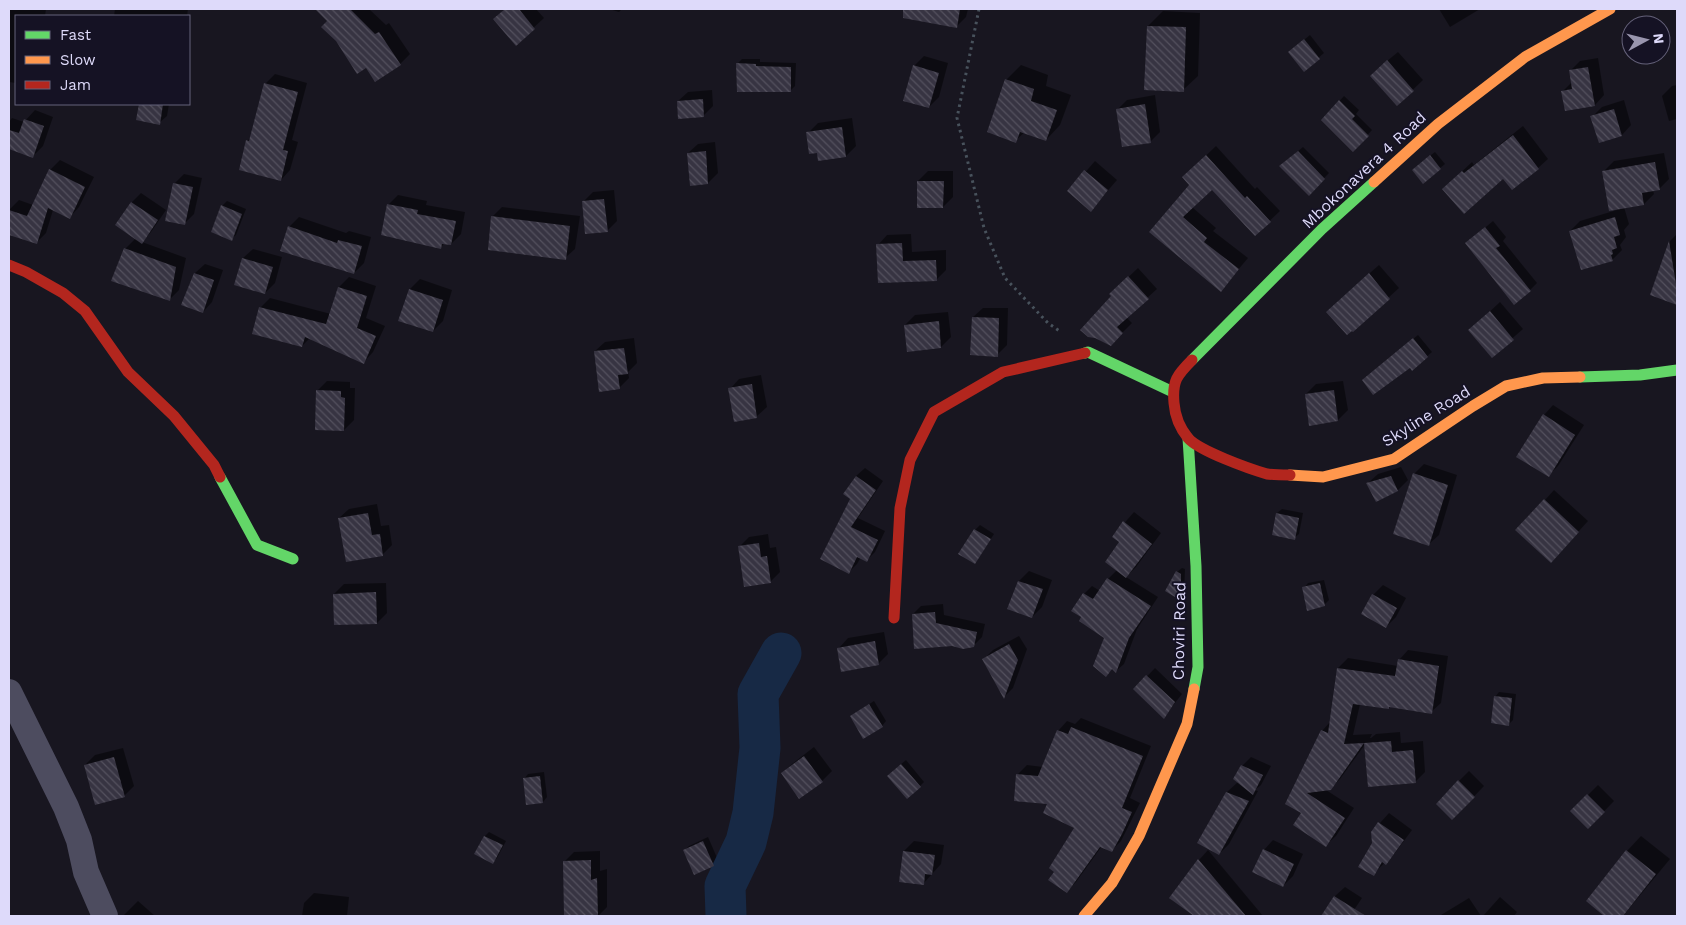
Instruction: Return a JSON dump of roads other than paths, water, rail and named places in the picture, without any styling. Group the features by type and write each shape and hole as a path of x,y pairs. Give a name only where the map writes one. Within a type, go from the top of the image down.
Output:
{"street":[{"name":"Mbokonavera 4 Road","path":"1172,392 1178,374 1322,229 1438,124 1525,57 1610,9"},
{"path":"9,265 26,272 63,293 85,311 128,372 174,416 214,465 257,545 293,559"},
{"path":"894,618 900,508 910,460 934,412 1003,372 1088,352 1172,392"},
{"name":"Skyline Road","path":"1172,392 1175,417 1188,438 1199,447 1268,474 1323,477 1359,469 1394,458 1506,386 1542,378 1640,375 1677,370"},
{"name":"Choviri Road","path":"1084,916 1112,883 1140,836 1187,724 1198,667 1196,566 1188,438"},
{"path":"9,692 66,807 79,840 86,872 104,916"}],"waterway":[{"path":"726,916 725,886 746,842 753,813 760,748 758,694 781,653"}]}
